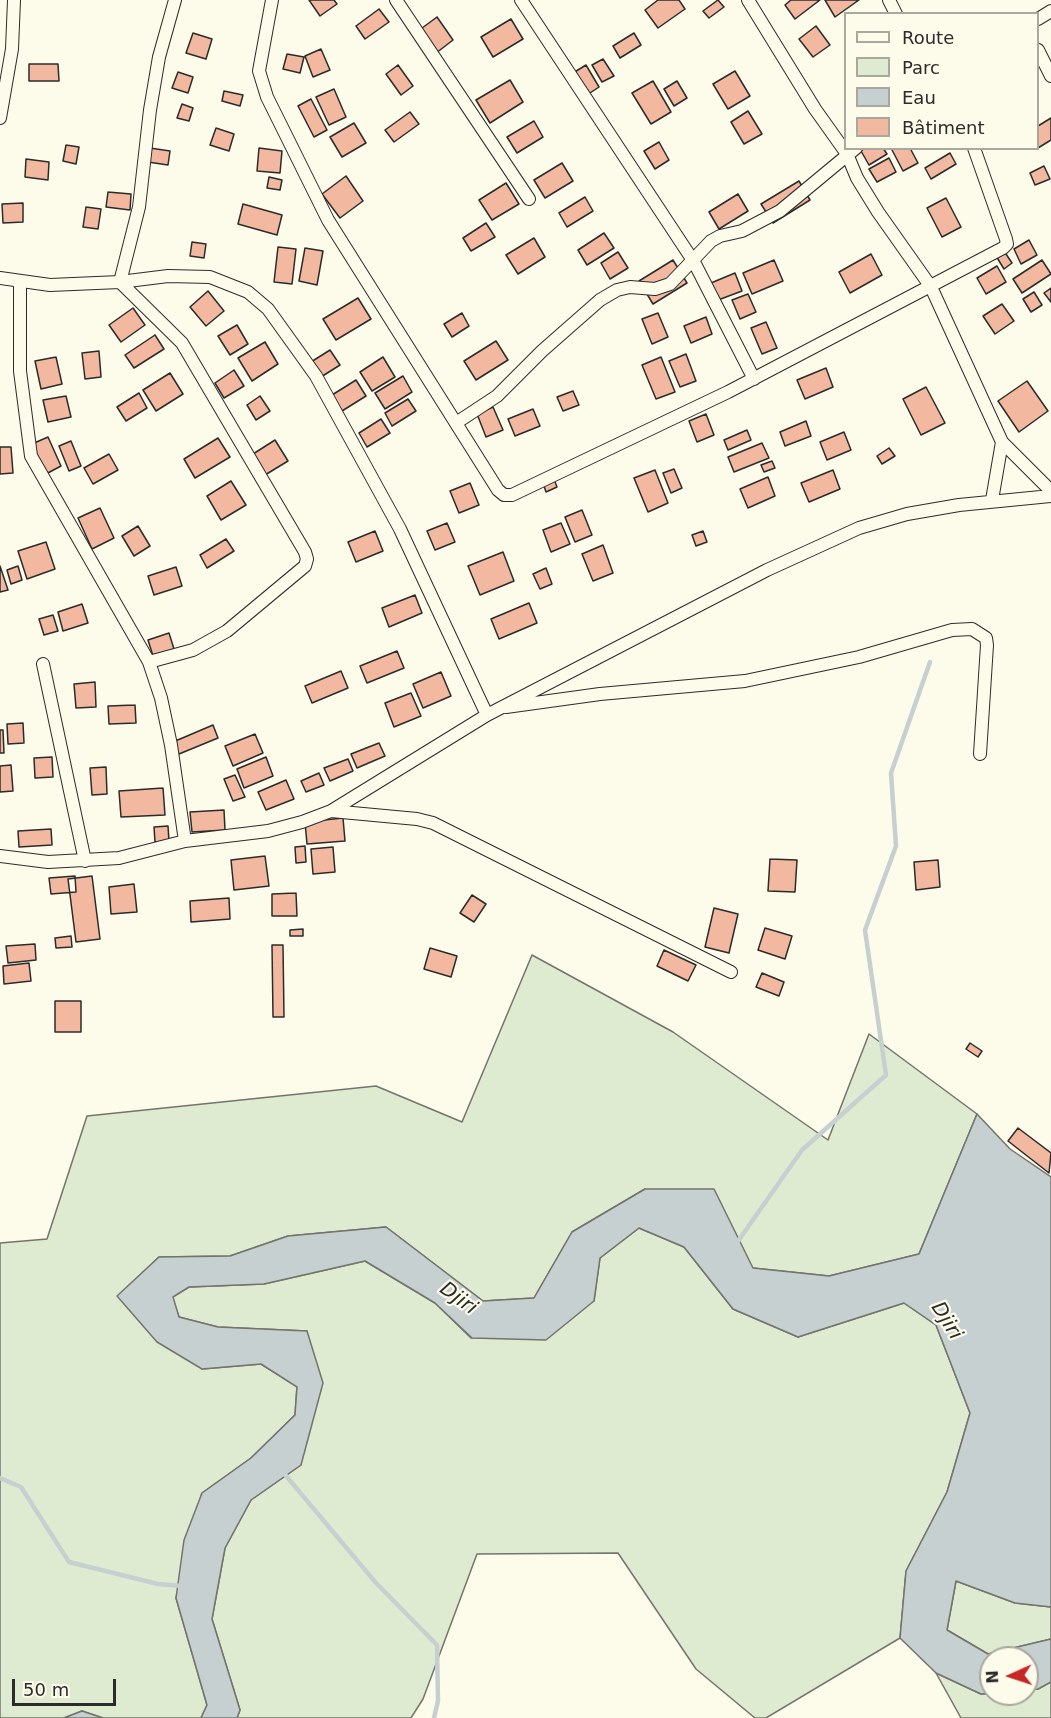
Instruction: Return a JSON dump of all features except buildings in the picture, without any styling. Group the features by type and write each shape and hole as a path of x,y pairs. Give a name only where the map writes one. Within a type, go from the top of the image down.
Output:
{"street":[{"path":"0,118 12,49 14,0"},
{"path":"120,282 139,207 150,110 159,57 174,0"},
{"path":"273,0 259,70 262,87 328,220 498,490 504,495 512,495 754,379 931,287 1007,244 975,150"},
{"path":"396,0 529,199"},
{"path":"522,0 694,262 754,379"},
{"path":"748,0 815,109 844,143"},
{"path":"1039,52 1051,76"},
{"path":"456,423 497,396 542,351 600,300 617,290 630,287 663,288 670,284 694,262 711,241 752,226 780,210 851,151 857,178 931,287 1002,442 1051,491"},
{"path":"0,278 20,283 50,285 120,282 168,276 210,277 248,292 268,309 316,376 400,529 487,715"},
{"path":"120,282 182,343 307,559 305,566 227,631 193,650 149,662"},
{"path":"20,283 20,371 31,456 149,662 161,698 171,746 185,841"},
{"path":"992,500 1002,442"},
{"path":"0,856 48,862 119,858 185,841 268,831 331,812 487,715 767,570 859,528 907,514 992,500 1051,496"},
{"path":"502,707 745,681 859,657 940,633 972,629 986,638 987,645 980,754"},
{"path":"43,664 85,861"},
{"path":"331,812 417,819 434,823 731,972"}],"green space":[{"path":"532,955 673,1032 828,1140 869,1034 977,1114 919,1254 829,1276 753,1268 645,1189 572,1232 534,1298 483,1301 386,1227 288,1236 230,1256 159,1257 118,1296 202,1369 261,1364 297,1386 295,1415 251,1458 202,1493 176,1598 207,1705 201,1718 103,1718 82,1711 64,1718 0,1718 0,1243 47,1239 87,1116 376,1086 462,1122"},
{"path":"639,1228 684,1247 733,1309 798,1337 904,1303 936,1325 970,1413 947,1492 906,1571 900,1638 766,1718 755,1718 696,1669 618,1553 477,1554 423,1699 411,1718 237,1718 240,1710 212,1619 225,1548 251,1500 301,1465 307,1331 218,1327 179,1317 172,1297 189,1287 264,1284 365,1261 435,1303 471,1338 594,1301 600,1258"},
{"path":"956,1581 1015,1603 1051,1607 1051,1639 1022,1646 979,1646 979,1649 947,1630"},
{"path":"936,1673 979,1693 979,1706 1039,1706 1039,1688 1051,1682 1051,1718 961,1718"}],"water":[{"name":"Djiri","path":"977,1114 1010,1149 1051,1177 1051,1607 1015,1603 956,1581 947,1630 979,1649 979,1693 936,1673 900,1638 906,1571 947,1492 970,1413 936,1325 904,1303 798,1337 733,1309 684,1247 639,1228 600,1258 594,1301 546,1340 472,1338 435,1303 365,1261 264,1284 189,1287 173,1297 179,1317 218,1327 307,1331 323,1383 301,1465 251,1500 225,1548 212,1619 240,1710 237,1718 201,1718 207,1705 176,1598 184,1540 202,1493 251,1458 295,1415 297,1387 261,1364 202,1369 157,1342 117,1296 159,1257 230,1256 288,1236 386,1227 483,1301 534,1298 572,1232 645,1189 714,1189 753,1268 829,1276 919,1254"},
{"path":"1051,1639 1051,1682 1039,1688 1039,1646 1022,1646"},
{"path":"82,1711 103,1718 64,1718"}],"waterway":[{"path":"736,1244 802,1150 886,1075 865,930 896,846 891,773 930,662"},
{"path":"282,1471 376,1583 437,1645 438,1701 434,1718"},
{"path":"0,1478 21,1487 69,1562 158,1584 182,1586"}]}
